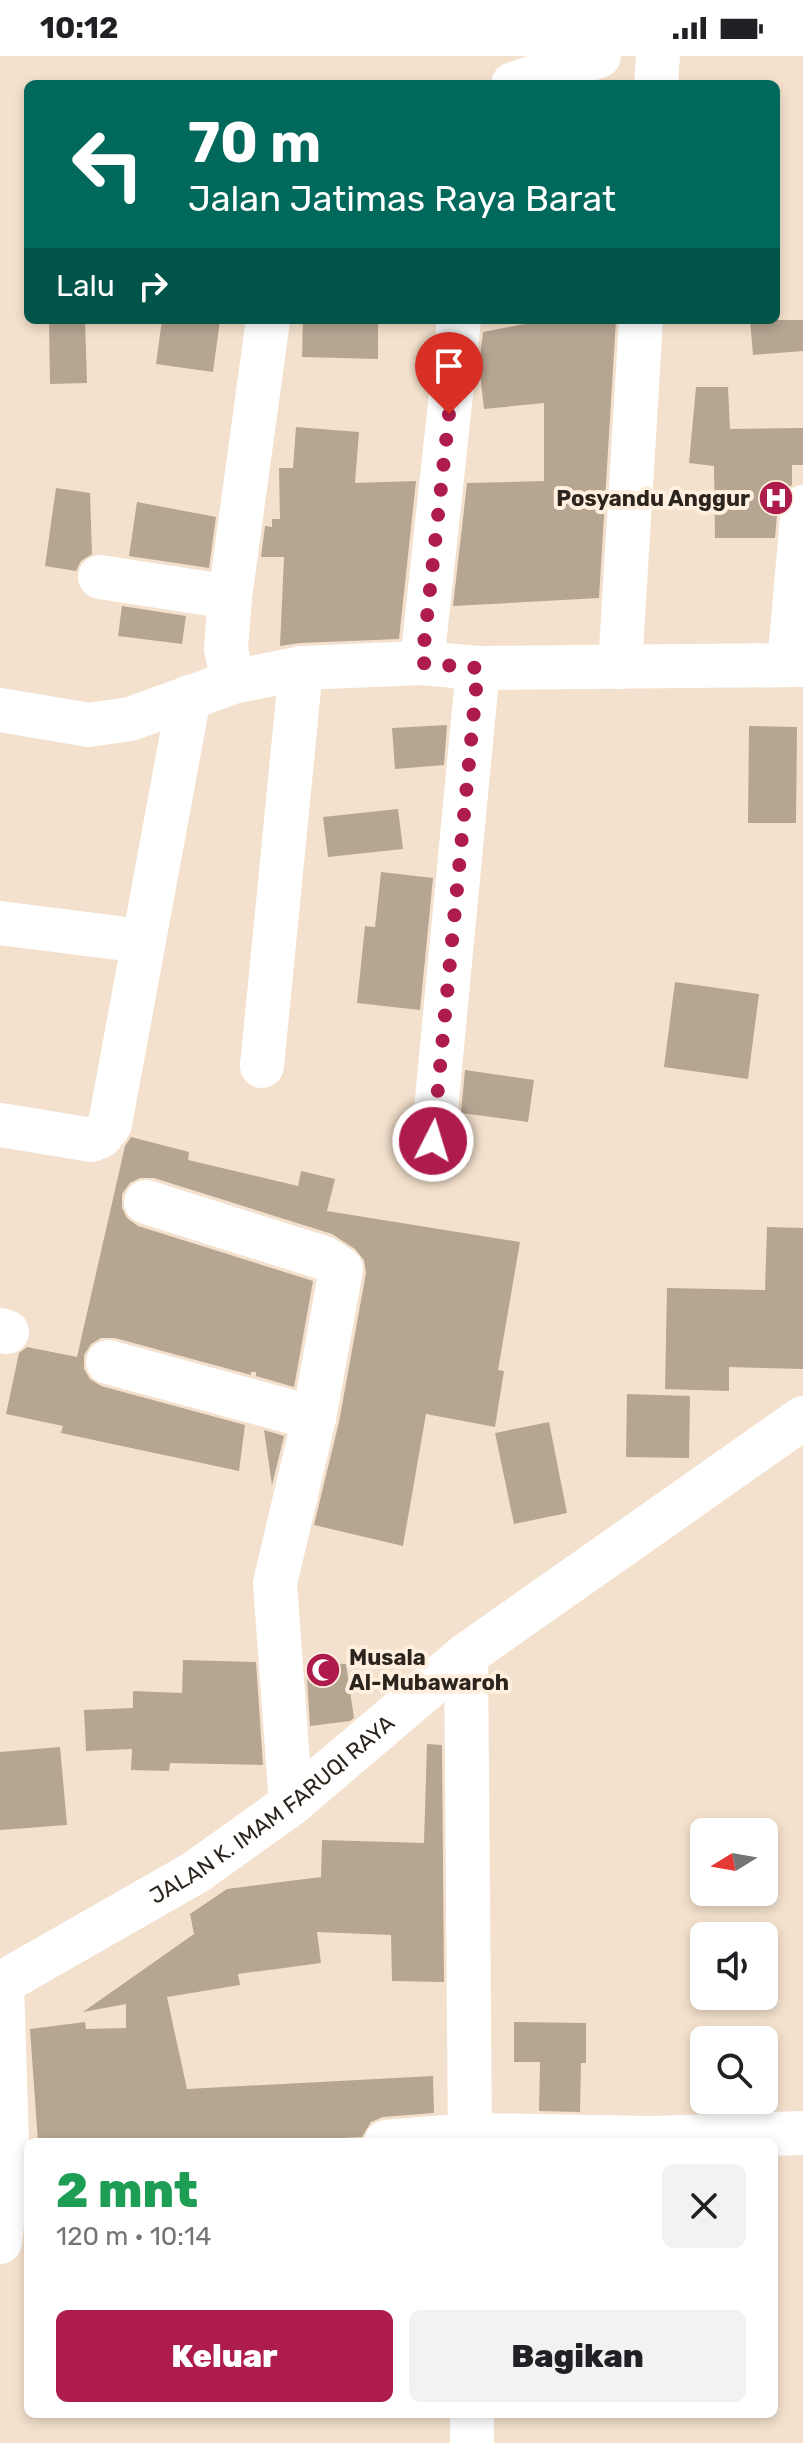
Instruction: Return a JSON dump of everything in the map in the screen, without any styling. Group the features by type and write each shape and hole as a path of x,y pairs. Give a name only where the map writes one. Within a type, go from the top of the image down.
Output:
{"street":[{"path":"525,80 599,56"},
{"path":"656,80 658,56"},
{"path":"233,682 226,649 230,597 267,324"},
{"path":"422,663 459,324"},
{"path":"620,667 641,324"},
{"path":"0,710 89,725 130,719 233,682 301,668 422,663 478,668 796,665 803,507"},
{"path":"100,577 230,597"},
{"path":"262,1066 301,668"},
{"path":"433,1141 478,668"},
{"path":"0,1125 92,1140 101,1136 110,1124 189,697"},
{"path":"0,923 142,941"},
{"path":"146,1202 324,1258 339,1266 341,1272 314,1418 275,1583 291,1804"},
{"path":"108,1362 314,1418"},
{"name":"JALAN K. IMAM FARUQI RAYA","path":"1,1984 196,1872 291,1804 466,1655 803,1418"},
{"path":"466,1655 470,2138 652,2138 803,2133"},
{"path":"0,2242 18,2175 1,1984"},
{"path":"472,2418 472,2443"}],"building":[{"path":"803,320 803,351 753,355 750,324"},
{"path":"49,324 85,324 87,383 50,384"},
{"path":"161,324 219,324 213,372 156,364"},
{"path":"303,324 378,324 378,359 302,357"},
{"path":"524,324 616,324 599,598 453,606 467,483 544,481 544,403 484,409 479,365 483,332"},
{"path":"696,387 728,387 730,429 803,428 803,465 792,465 792,485 783,492 778,504 775,538 715,538 714,466 689,463"},
{"path":"296,427 359,432 355,483 416,481 399,639 280,646 284,557 261,557 265,526 272,527 272,519 280,519 279,468 293,468"},
{"path":"56,488 90,493 92,554 81,561 76,571 45,566"},
{"path":"137,502 216,517 209,568 129,556"},
{"path":"122,606 186,616 182,644 118,636"},
{"path":"447,725 444,765 395,769 392,728"},
{"path":"749,726 797,727 796,823 748,823"},
{"path":"398,809 403,849 328,857 323,817"},
{"path":"381,872 433,878 420,1010 357,1003 365,926 375,927"},
{"path":"675,982 759,994 748,1079 664,1067"},
{"path":"465,1070 534,1080 528,1122 461,1113"},
{"path":"131,1137 189,1152 188,1160 298,1186 301,1171 335,1179 327,1211 520,1242 498,1370 504,1371 495,1427 426,1414 403,1546 314,1525 339,1422 366,1273 364,1260 355,1249 332,1234 154,1178 140,1178 130,1183 122,1194 122,1208 127,1218 138,1226 313,1281 294,1387 256,1376 256,1372 251,1372 251,1375 115,1338 101,1338 91,1344 84,1355 84,1369 90,1379 101,1386 245,1425 239,1471 61,1433 63,1426 6,1414 19,1353 27,1347 77,1357 125,1146"},
{"path":"767,1227 803,1228 803,1369 729,1367 729,1391 665,1389 667,1288 765,1290"},
{"path":"627,1394 690,1396 689,1458 626,1457"},
{"path":"549,1422 567,1513 514,1524 495,1433"},
{"path":"264,1430 284,1436 272,1485"},
{"path":"183,1660 256,1662 263,1765 170,1763 169,1771 131,1770 132,1749 86,1751 84,1710 133,1708 133,1691 182,1693"},
{"path":"306,1663 346,1664 354,1718 310,1726"},
{"path":"427,1744 442,1745 444,1982 392,1981 391,1935 317,1932 321,1963 238,1974 240,1985 167,1997 187,2089 433,2076 434,2113 383,2117 371,2122 362,2137 38,2138 30,2029 85,2022 86,2029 126,2028 126,2004 83,2012 194,1934 190,1914 227,1889 321,1877 322,1840 424,1843"},
{"path":"60,1747 67,1825 0,1830 0,1752"},
{"path":"514,2022 586,2023 586,2063 581,2063 580,2112 539,2111 540,2062 514,2062"}],"place":[{"name":"Posyandu Anggur","path":"776,498"},
{"name":"Musala Al-Mubawaroh","path":"323,1670"}],"route":[{"path":"433,1141 478,668 422,663 449,414"}]}
